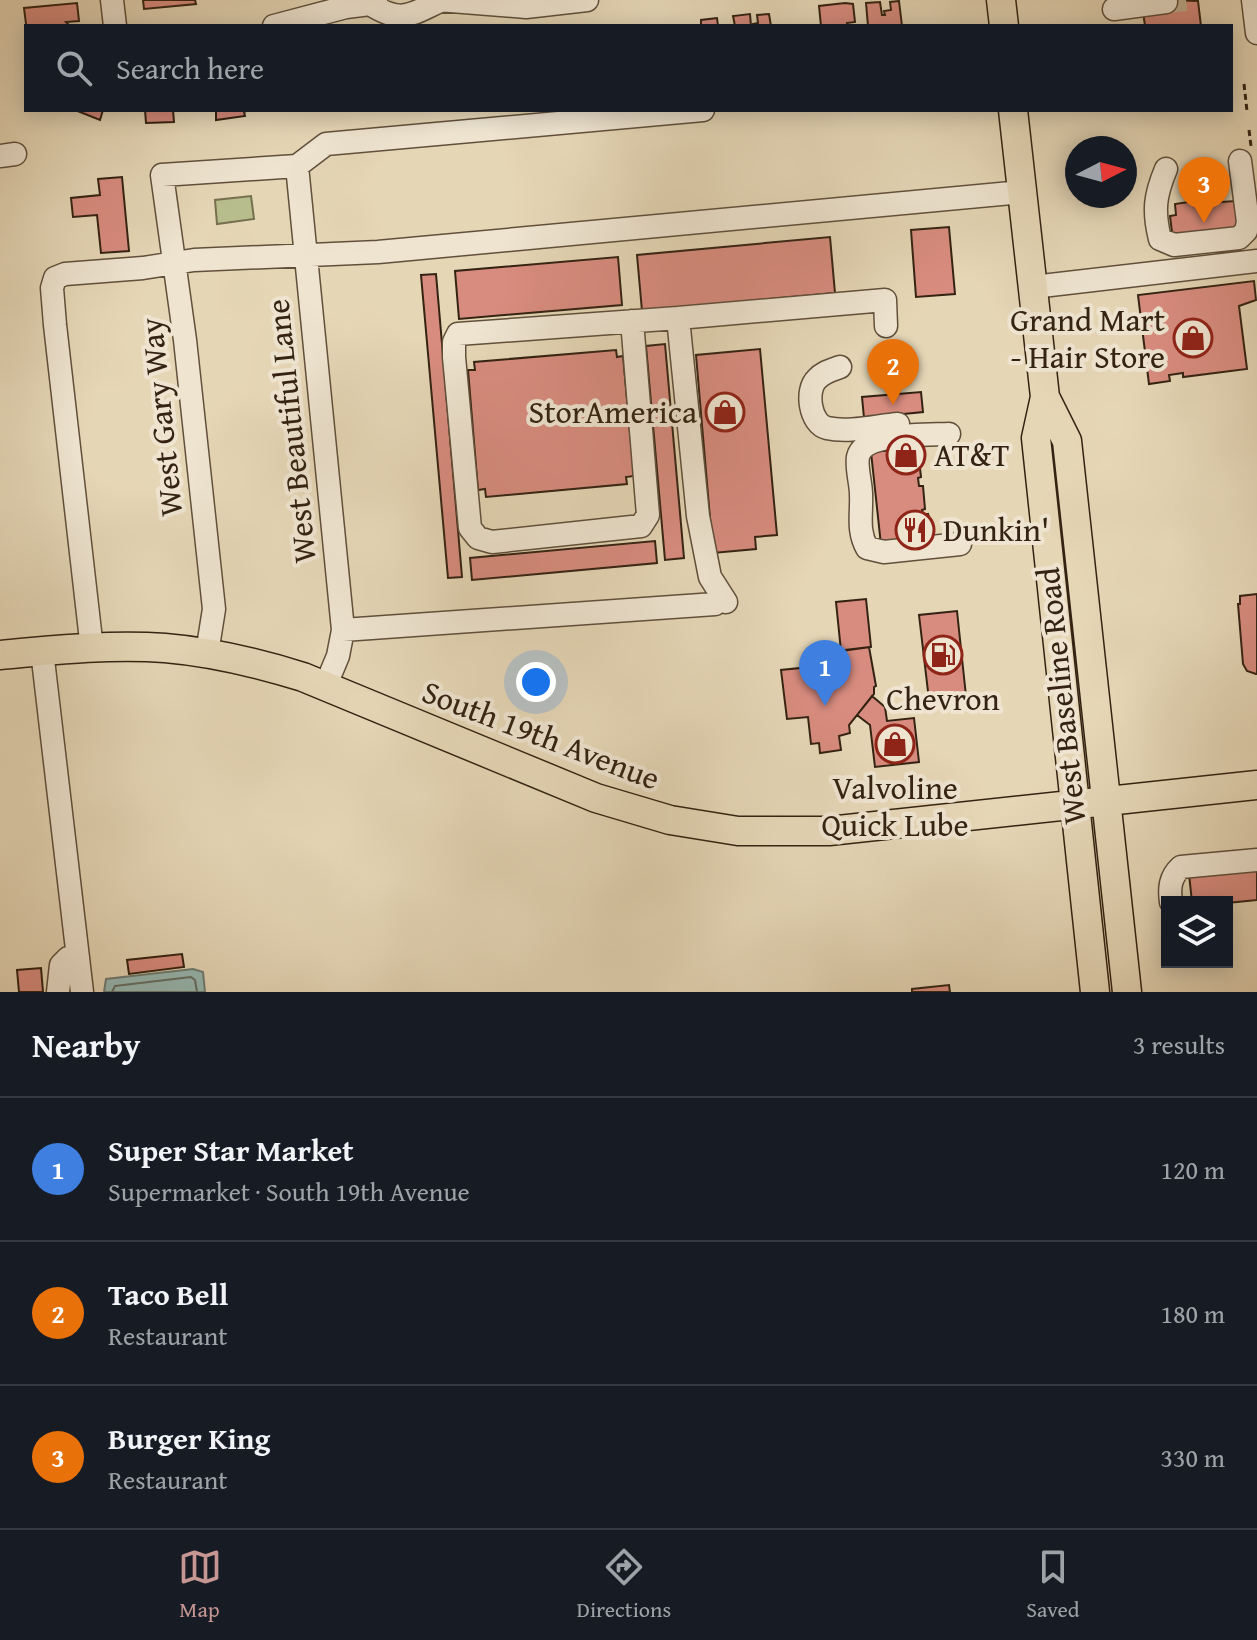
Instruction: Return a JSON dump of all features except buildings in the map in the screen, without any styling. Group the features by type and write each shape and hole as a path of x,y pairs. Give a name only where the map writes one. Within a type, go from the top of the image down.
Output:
{"main road":[{"path":"1001,0 1004,24"},
{"name":"West Baseline Road","path":"1013,112 1045,397 1036,438 1095,992"},
{"name":"West Baseline Road","path":"1045,397 1067,441 1127,992"},
{"name":"South 19th Avenue","path":"0,655 164,648 257,663 325,687 596,798 670,820 712,828 764,833 829,831 1257,785"}],"street":[{"path":"112,0 115,24"},
{"path":"282,24 373,2 397,17 413,16 439,1 526,7 587,0"},
{"path":"1253,0 1257,33"},
{"path":"1114,9 1166,2"},
{"path":"297,166 326,144 681,112"},
{"path":"1166,169 1154,204 1160,239 1174,245 1239,238 1246,231 1248,222 1246,155"},
{"name":"West Gary Way","path":"207,653 214,609 189,366 162,175 297,166"},
{"name":"West Beautiful Lane","path":"297,166 343,630 338,656 325,687"},
{"path":"92,649 52,288 55,278 65,274 194,260 305,257 799,215 1022,192"},
{"path":"1033,287 1257,261"},
{"path":"632,321 646,485 646,522 641,526 492,542 478,538 470,528 454,357 454,342 458,334 885,300 886,326"},
{"path":"343,630 720,603 710,577 698,516 678,318"},
{"path":"832,370 815,380 811,388 812,410 819,424 839,429 948,426 870,442 862,447 858,458 861,491 859,526 867,548 884,552 960,544"},
{"path":"42,651 82,992"},
{"path":"1170,896 1172,879 1181,867 1257,860"},
{"path":"58,992 61,965 68,958 78,957"}],"path":[{"path":"1244,84 1247,111"},
{"path":"1246,155 1249,130"}],"green space":[{"path":"251,196 254,219 217,224 215,200"}],"water":[{"path":"193,969 203,972 205,992 104,992 106,979"}],"tunnel":[{"path":"1166,2 1186,0"}],"place":[{"name":"Burger King","path":"1204,223"},
{"name":"Grand Mart - Hair Store","path":"1193,338"},
{"name":"Taco Bell","path":"893,405"},
{"name":"StorAmerica","path":"725,412"},
{"name":"AT&T","path":"906,455"},
{"name":"Dunkin'","path":"915,530"},
{"name":"Chevron","path":"943,655"},
{"name":"Super Star Market","path":"825,706"},
{"name":"Valvoline Quick Lube","path":"895,744"}]}
